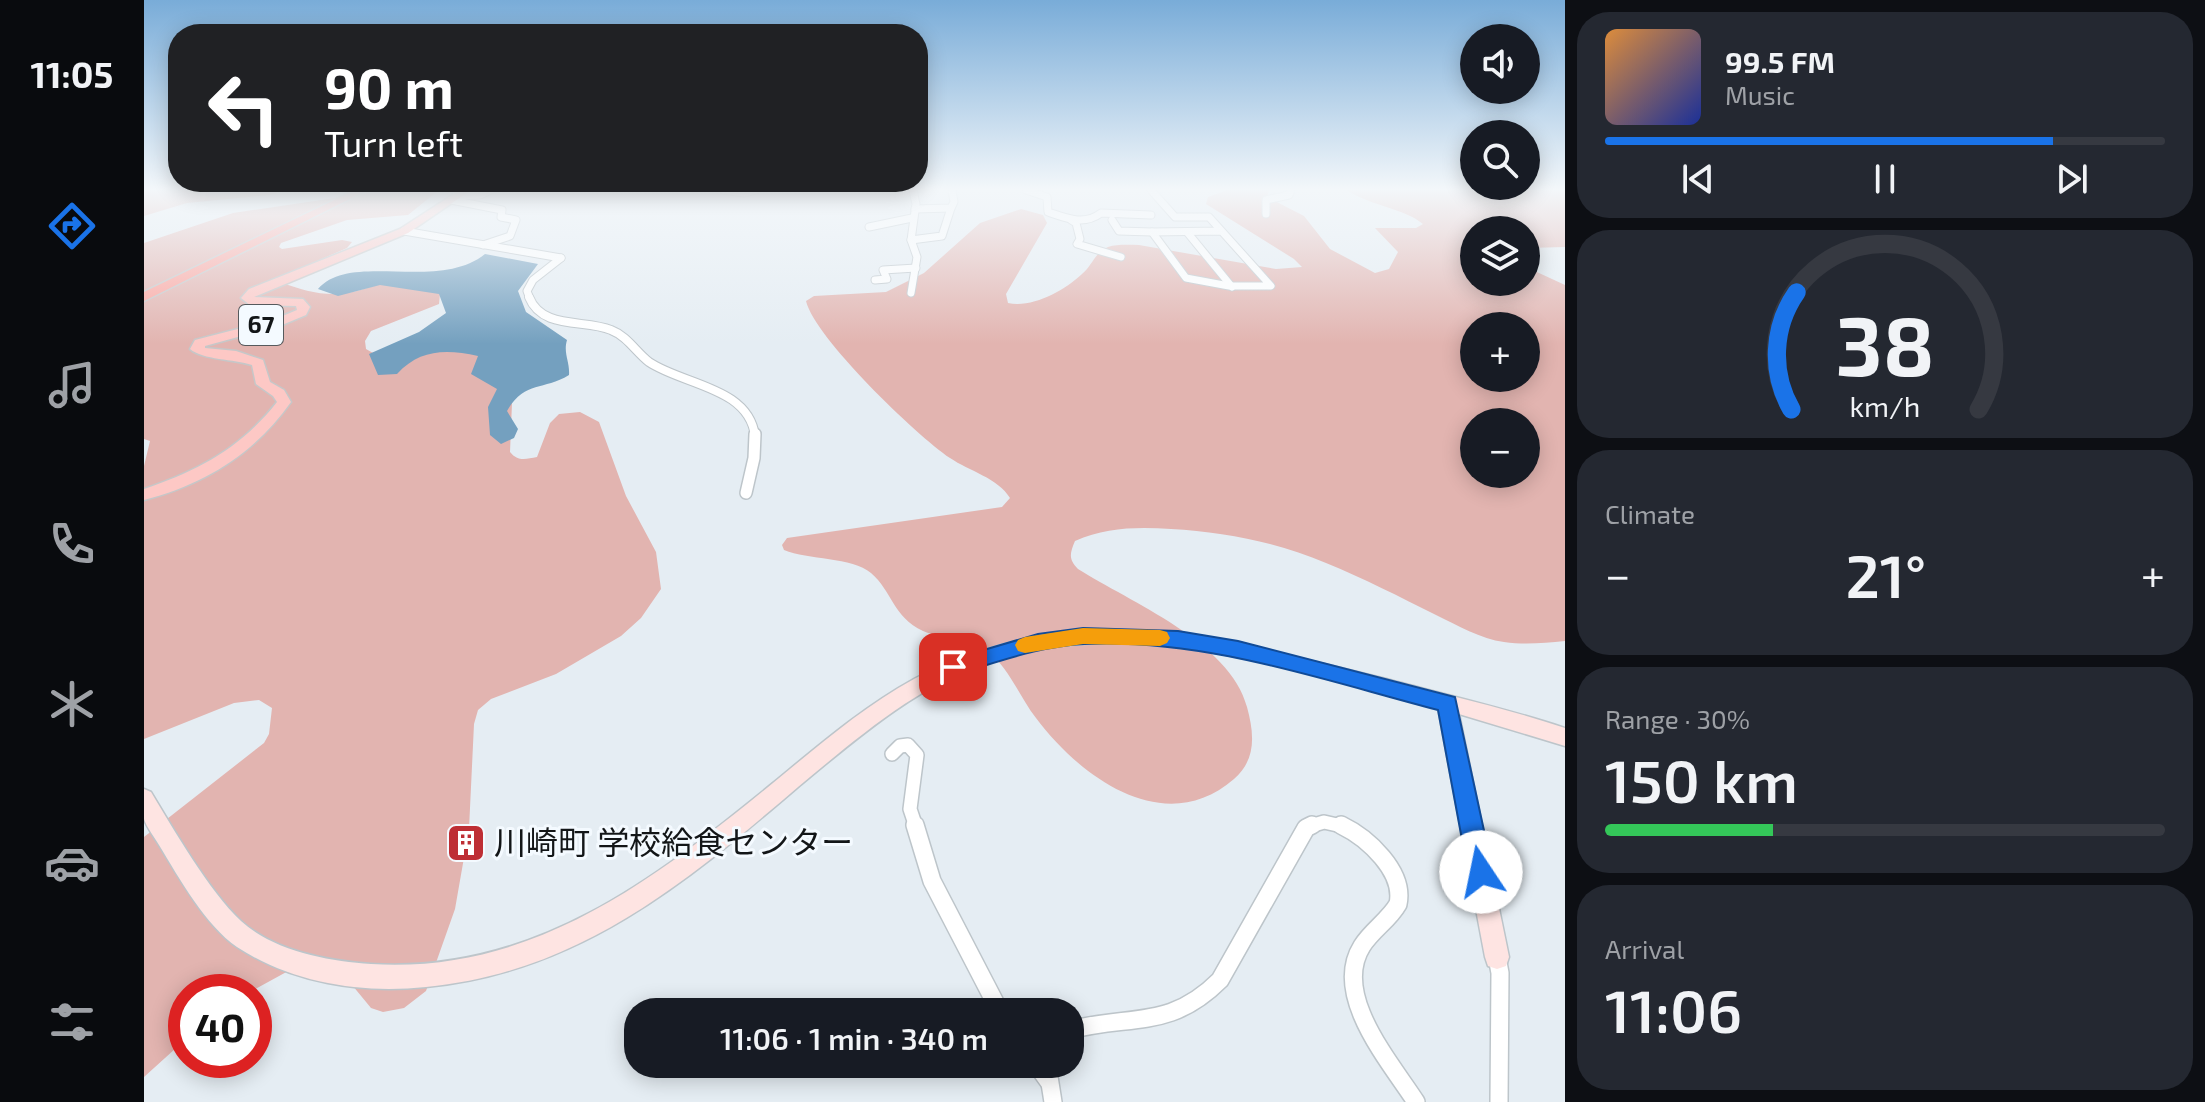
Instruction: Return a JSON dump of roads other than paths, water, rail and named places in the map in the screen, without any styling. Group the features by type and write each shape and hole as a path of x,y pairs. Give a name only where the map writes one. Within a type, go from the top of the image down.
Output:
{"highway":[{"path":"144,297 258,241"}],"main road":[{"name":"67","path":"144,495 201,476 232,458 272,419 284,402 279,393 263,384 258,363 236,355 202,352 197,349 200,343 219,335 291,319 302,312 304,307 299,302 250,301 247,298 253,292 378,241"}],"street":[{"path":"463,241 561,258 533,280 527,291 529,301 541,314 558,321 612,329 653,364 735,401 750,411 756,426 746,493"},
{"path":"483,245 494,241"},
{"path":"911,293 917,257 912,241"},
{"path":"1079,241 1077,244 1121,257"},
{"path":"1159,241 1186,278 1232,287 1271,286 1230,241"},
{"path":"1195,241 1232,287"},
{"path":"875,280 887,279 883,270 916,268"},
{"path":"144,799 189,874 234,931 278,955 326,970 363,978 427,977 504,962 568,941 618,914 698,858 865,720 915,686 953,667 996,652 1083,636 1178,639 1238,650 1447,703 1565,737"},
{"path":"1447,703 1500,973 1499,1102"},
{"path":"892,754 900,746 908,745 917,755 910,809 932,881 993,998"},
{"path":"1084,1028 1162,1018 1204,1000 1220,980 1306,828 1316,822 1327,821 1344,826 1371,847 1396,877 1401,892 1400,902 1389,920 1362,946 1354,966 1355,990 1363,1018 1416,1102"}],"water":[{"path":"485,254 538,264 518,291 526,312 567,340 569,375 528,390 514,401 507,411 518,429 514,438 501,444 490,435 488,407 497,389 471,374 478,356 455,352 434,353 415,360 397,374 378,375 369,354 419,332 446,313 439,294 380,285 338,296 318,289 332,278 351,273 444,270 466,265"}],"place":[{"name":"川崎町 学校給食センター","path":"466,843"}]}
